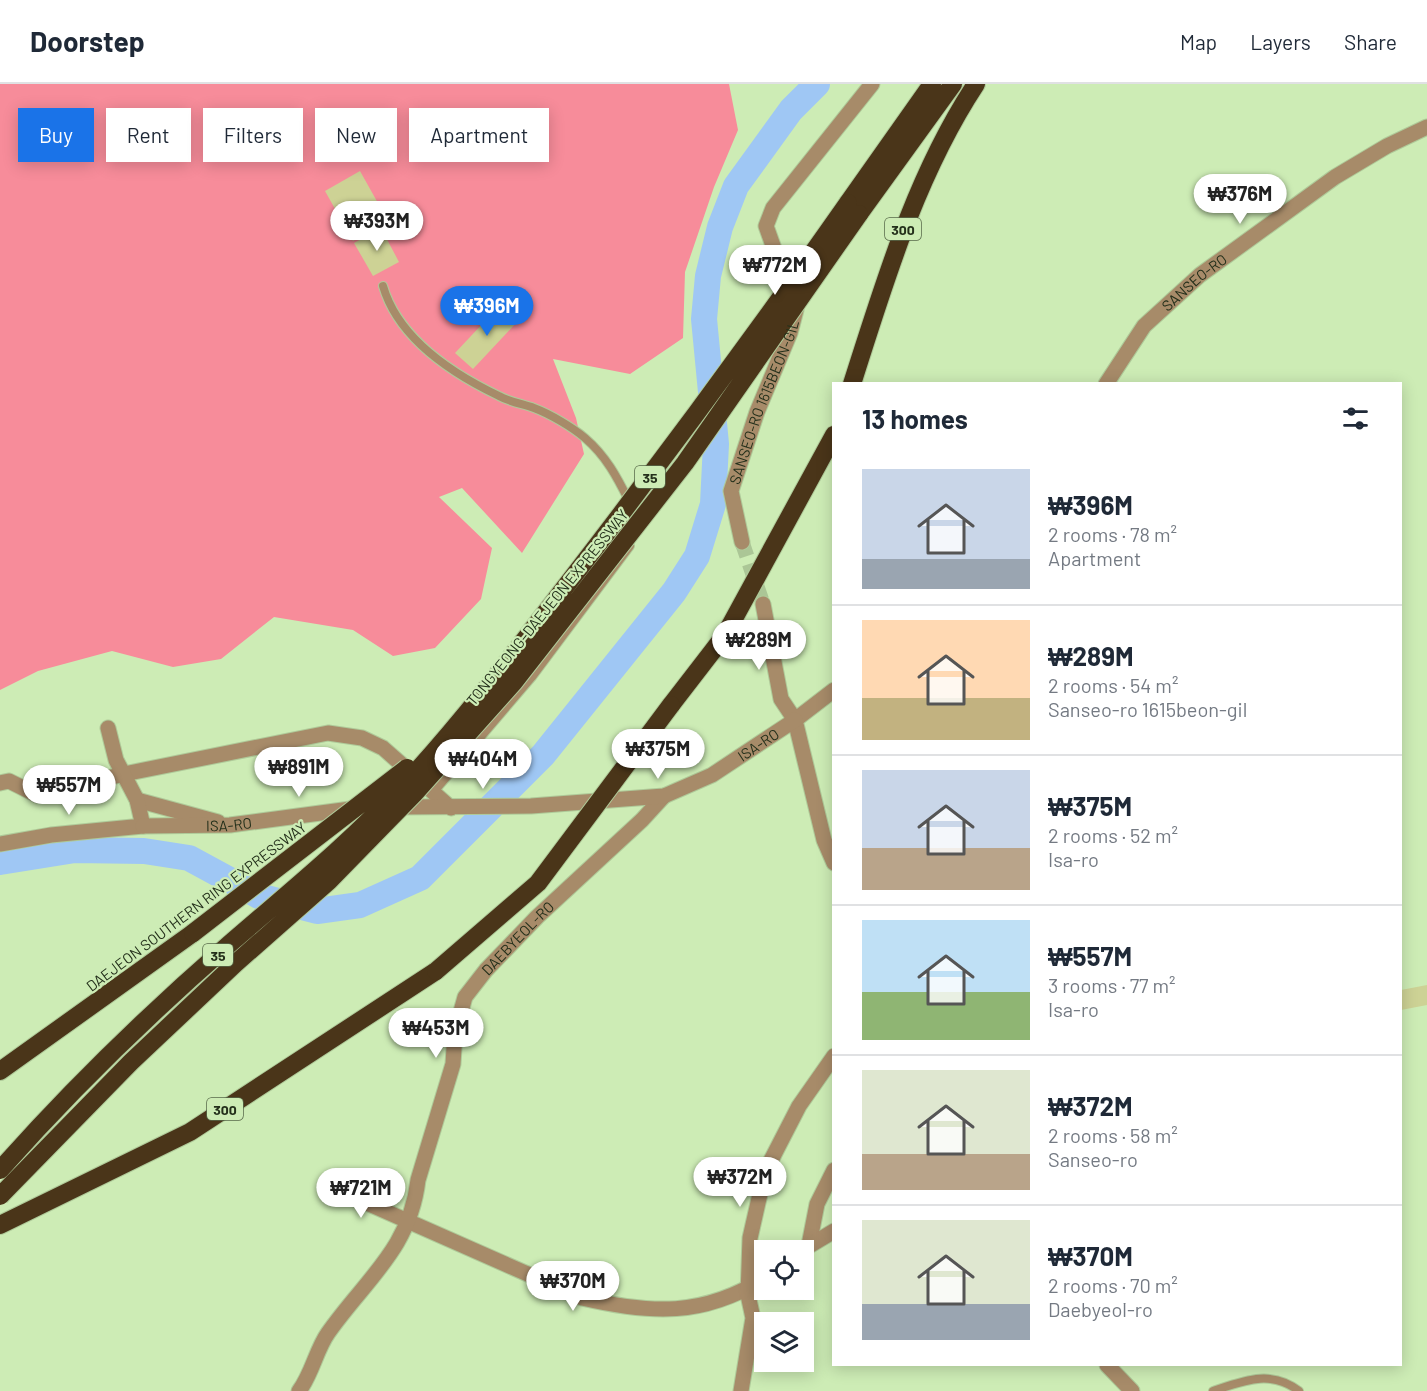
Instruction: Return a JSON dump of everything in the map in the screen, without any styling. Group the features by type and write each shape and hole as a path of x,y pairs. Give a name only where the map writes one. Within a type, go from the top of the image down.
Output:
{"highway":[{"name":"TONGYEONG–DAEJEON EXPRESSWAY","path":"0,1197 131,1062 236,963 329,881 414,794 514,682 685,464 854,208 932,84"},
{"name":"TONGYEONG–DAEJEON EXPRESSWAY","path":"0,1170 47,1117 190,981 317,870 404,785 501,670 854,208 953,84"},
{"name":"300","path":"853,382 900,235 954,118 976,84"},
{"name":"300","path":"0,1225 190,1132 436,971 538,883 725,635 832,439"},
{"name":"DAEJEON SOUTHERN RING EXPRESSWAY","path":"0,1071 192,933 439,743"}],"street":[{"name":"SANSEO-RO 1615BEON-GIL","path":"742,542 731,490 757,412 790,333 796,310 766,226 773,208 872,84"},
{"name":"SANSEO-RO","path":"1107,382 1144,326 1200,275 1335,177 1388,146 1427,127"},
{"path":"763,604 780,699 795,720 825,840 832,858"},
{"path":"795,720 832,692"},
{"name":"ISA-RO","path":"0,844 51,835 143,826 230,825 366,807 454,808 664,796 712,775 795,720"},
{"path":"108,728 116,760 137,800 143,826"},
{"path":"0,783 9,781 37,795 124,774 328,733 362,738 383,748 433,793 454,808"},
{"name":"DAEBYEOL-RO","path":"299,1391 327,1335 403,1237 453,1064 455,1033 465,997 486,970 537,917 642,820 664,796"},
{"path":"137,800 230,825"},
{"path":"741,1391 753,1318 748,1289 750,1238 765,1172 799,1106 832,1059"},
{"path":"807,1240 818,1204 832,1174"},
{"path":"326,1185 582,1298 619,1306 685,1310 710,1304 754,1285"},
{"path":"814,1243 832,1232"},
{"path":"1108,1366 1132,1391"}],"lane":[{"path":"383,286 388,302 422,346 441,363 501,397 537,408 584,437 610,463 642,528 618,566 532,677 433,793"},
{"path":"1213,1391 1253,1378 1278,1379 1299,1391"}],"shaded area":[{"path":"0,84 729,84 738,130 714,187 685,272 683,338 630,374 553,359 576,418 584,454 522,553 462,488 439,497 492,548 481,599 435,648 393,656 353,630 274,617 221,659 173,667 112,651 38,671 0,690"}],"building":[{"path":"360,171 388,221 353,241 325,191"},
{"path":"381,228 399,262 373,276 354,243"},
{"path":"501,304 518,321 473,369 455,353"},
{"path":"1427,985 1427,1005 1402,1010 1402,990"}],"waterway":[{"path":"0,862 75,850 144,851 189,858 259,896 317,911 360,905 420,878 543,755 674,592 697,556 713,504 716,444 704,319 708,276 720,227 736,186 791,110 817,84"}],"tunnel":[{"path":"742,542 763,604"}]}
